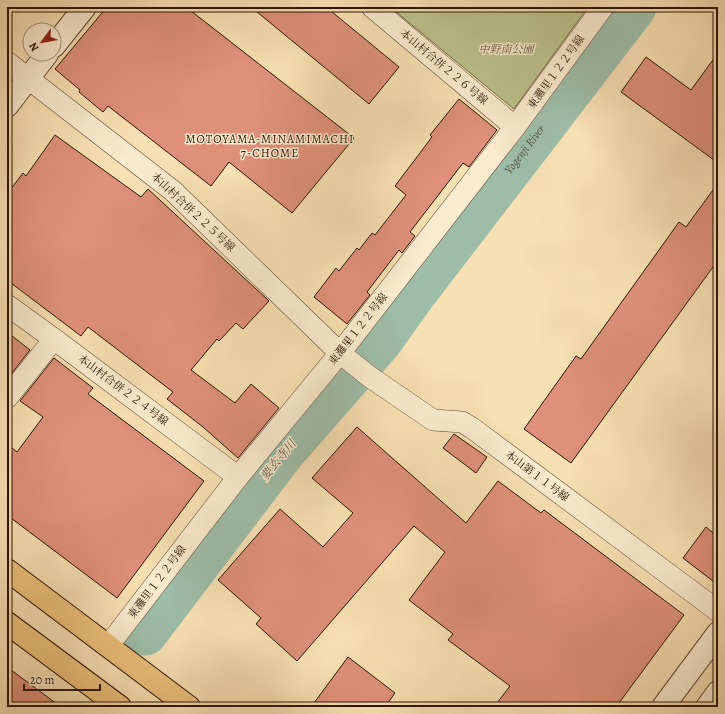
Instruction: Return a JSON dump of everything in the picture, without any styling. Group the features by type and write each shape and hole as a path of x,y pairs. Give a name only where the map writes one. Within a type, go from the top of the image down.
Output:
{"highway":[{"path":"7,570 189,707"},
{"path":"7,623 118,706"}],"street":[{"path":"62,36 85,7"},
{"name":"本山村合併２２６号線","path":"372,7 515,127"},
{"name":"東灘里１２２号線","path":"108,646 238,477 345,356 603,7"},
{"name":"本山村合併２２５号線","path":"7,62 173,191 345,356"},
{"path":"7,106 41,62"},
{"name":"本山村合併２２４号線","path":"7,305 54,338 238,477"},
{"path":"7,398 54,338"},
{"name":"本山第１１号線","path":"345,356 370,377 433,420 462,422 472,428 718,611"},
{"path":"663,707 718,633"},
{"path":"707,707 718,692"}],"green space":[{"name":"中野南公園","path":"390,7 588,7 514,109"}],"building":[{"path":"107,7 186,7 354,138 292,213 229,162 211,186 108,106 103,112 79,92 80,90 55,69"},
{"path":"251,7 326,7 399,67 369,104"},
{"path":"718,53 718,163 621,92 646,57 691,90"},
{"path":"459,99 497,130 469,167 463,163 410,232 415,236 402,253 399,250 367,292 370,295 347,324 314,297 336,268 339,271 357,248 359,250 372,233 375,235 406,195 395,186 432,137 430,135"},
{"path":"55,135 141,197 148,189 269,301 243,329 236,323 219,341 217,339 191,370 235,403 251,384 279,408 238,458 203,427 167,399 173,392 88,327 81,336 7,280 7,194 23,173 26,176"},
{"path":"718,183 718,260 571,463 524,429 576,356 581,359 679,222 686,227"},
{"path":"7,332 30,350 12,373 7,369"},
{"path":"54,358 93,388 88,394 204,481 117,598 7,515 7,444 17,452 43,417 20,401"},
{"path":"357,427 466,523 498,481 541,513 544,510 684,615 616,707 494,707 510,686 448,640 453,634 409,600 445,552 414,526 297,661 256,624 261,618 218,580 280,509 323,547 353,513 312,478"},
{"path":"454,434 487,457 476,473 443,448"},
{"path":"706,527 718,537 718,585 683,558"},
{"path":"348,657 395,693 385,707 311,707"},
{"path":"7,667 61,707 7,707"}],"waterway":[{"name":"要玄寺川","path":"145,633 282,453 380,341 415,292 634,7"}],"district":[{"name":"MOTOYAMA-MINAMIMACHI 7-CHOME","path":"270,146"}],"water label":[{"name":"Yogenji River","path":"524,149"}]}
